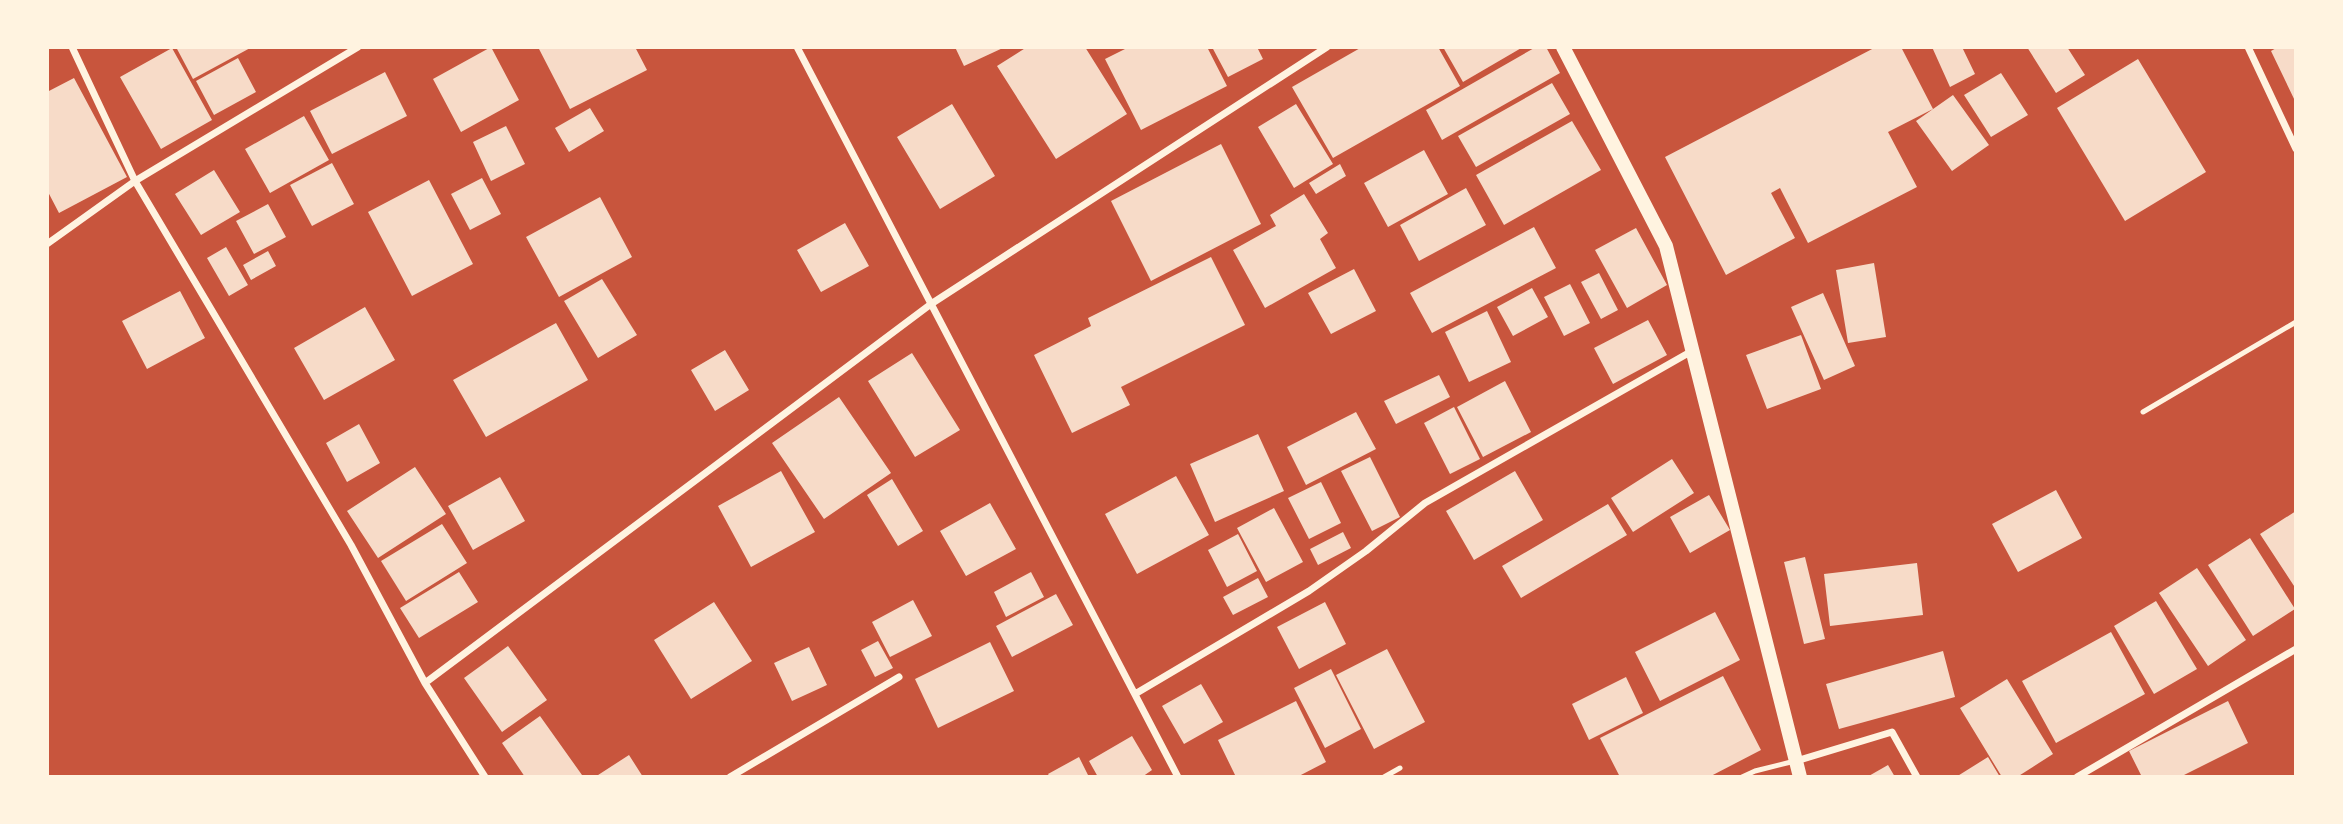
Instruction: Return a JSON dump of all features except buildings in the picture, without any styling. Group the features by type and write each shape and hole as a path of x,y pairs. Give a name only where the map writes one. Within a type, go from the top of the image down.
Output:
{"main road":[{"path":"1563,47 1666,246 1800,777"}],"street":[{"path":"72,47 135,180 345,533 425,683 485,777"},
{"path":"47,244 135,180 358,47"},
{"path":"797,47 1178,777"},
{"path":"425,683 931,304 1327,47"},
{"path":"2259,47 2249,50 2296,149"},
{"path":"1135,694 1309,591 1366,551 1425,503 1692,351"},
{"path":"2077,777 2296,649"},
{"path":"730,777 899,677"},
{"path":"1796,761 1892,732 1916,777"}],"lane":[{"path":"2143,412 2296,322"},
{"path":"1741,777 1796,761"},
{"path":"1384,777 1400,768"}]}
